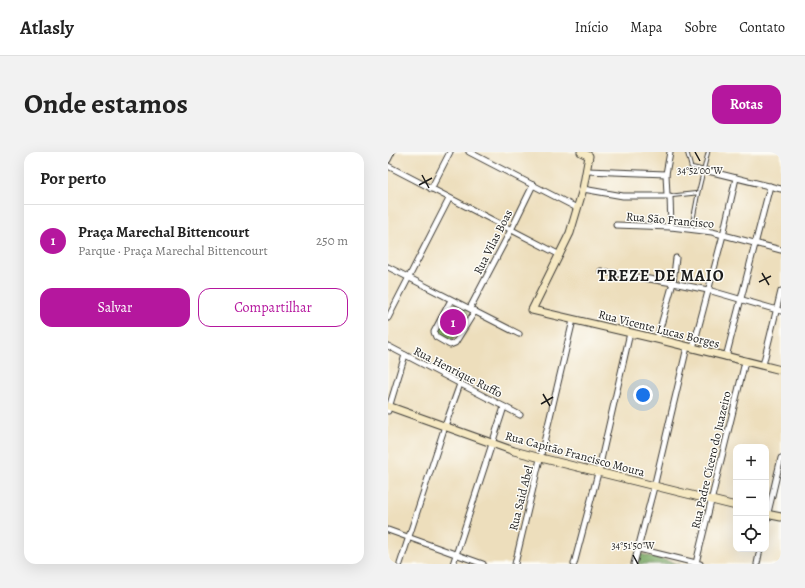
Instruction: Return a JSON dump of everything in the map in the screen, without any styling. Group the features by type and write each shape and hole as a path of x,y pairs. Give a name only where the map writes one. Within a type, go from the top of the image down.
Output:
{"main road":[{"path":"560,255 570,233 583,189 591,154 581,152"},
{"name":"Rua Vicente Lucas Borges","path":"560,255 532,310 781,370"},
{"name":"Rua Capitão Francisco Moura","path":"388,407 540,458 733,505"},
{"path":"769,516 781,518"}],"street":[{"path":"388,160 392,152"},
{"path":"431,189 450,152"},
{"path":"469,152 577,208"},
{"path":"670,152 666,174 671,227"},
{"path":"388,166 449,199 560,255"},
{"path":"704,170 781,190"},
{"path":"587,171 666,174"},
{"path":"634,564 690,347 708,290 723,234 736,178"},
{"name":"Rua Vilas Boas","path":"451,300 434,332 436,337 450,345 457,340 533,185"},
{"path":"726,357 770,186"},
{"path":"583,189 628,196 668,196"},
{"path":"388,318 449,199"},
{"name":"Rua São Francisco","path":"616,225 671,227 723,234 781,250"},
{"path":"657,339 673,283 676,258"},
{"path":"388,267 519,334"},
{"path":"601,271 708,290 779,311"},
{"path":"763,365 779,311 781,291"},
{"name":"Rua Said Abel","path":"515,564 573,320"},
{"path":"574,564 598,473 630,333"},
{"name":"Rua Henrique Ruffo","path":"388,346 520,415"},
{"path":"388,407 405,355"},
{"name":"Rua Padre Cícero do Juazeiro","path":"698,564 745,362"},
{"path":"400,564 460,384"},
{"path":"453,564 504,407"},
{"path":"769,507 779,478 781,458"},
{"path":"388,530 483,564"},
{"path":"639,549 698,564"},
{"path":"757,564 759,552"}],"lane":[{"path":"687,152 691,167 704,170"},
{"path":"692,230 698,194 708,152"},
{"path":"668,196 698,194"}],"green space":[{"path":"455,303 466,309 468,313 451,341 438,334 438,331 452,305"},
{"path":"641,554 680,564 638,564"}],"place":[{"name":"Praça Marechal Bittencourt","path":"453,322"}],"district":[{"name":"TREZE DE MAIO","path":"661,276"}]}
